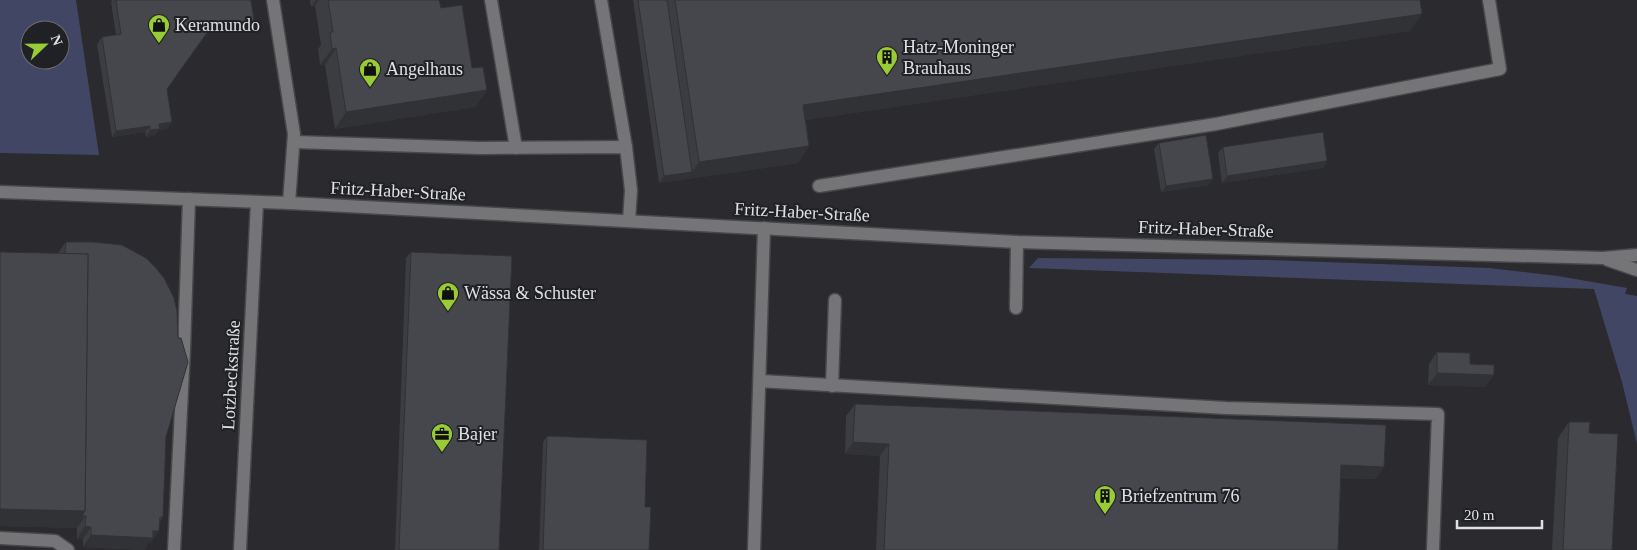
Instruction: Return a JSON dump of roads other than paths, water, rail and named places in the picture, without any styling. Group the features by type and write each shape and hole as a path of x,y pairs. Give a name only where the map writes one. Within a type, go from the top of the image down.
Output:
{"street":[{"path":"273,0 294,142 289,203"},
{"path":"491,0 516,148"},
{"path":"601,0 632,190 629,221"},
{"path":"819,186 1216,124 1500,68 1489,0"},
{"path":"294,142 516,148 626,147"},
{"name":"Fritz-Haber-Straße","path":"0,192 289,203 1017,242 1603,258 1637,255"},
{"path":"174,550 189,199"},
{"name":"Lotzbeckstraße","path":"240,550 257,202"},
{"path":"754,550 764,228"},
{"path":"1016,308 1017,242"},
{"name":"Fritz-Haber-Straße","path":"1603,258 1637,270"},
{"path":"832,386 835,300"},
{"path":"760,381 1226,408 1438,414 1433,550"},
{"path":"0,538 55,541 68,550"}],"place":[{"name":"Keramundo","path":"159,44"},
{"name":"Hatz-Moninger Brauhaus","path":"887,76"},
{"name":"Angelhaus","path":"370,88"},
{"name":"Wässa & Schuster","path":"448,312"},
{"name":"Bajer","path":"442,453"},
{"name":"Briefzentrum 76","path":"1105,515"}]}
